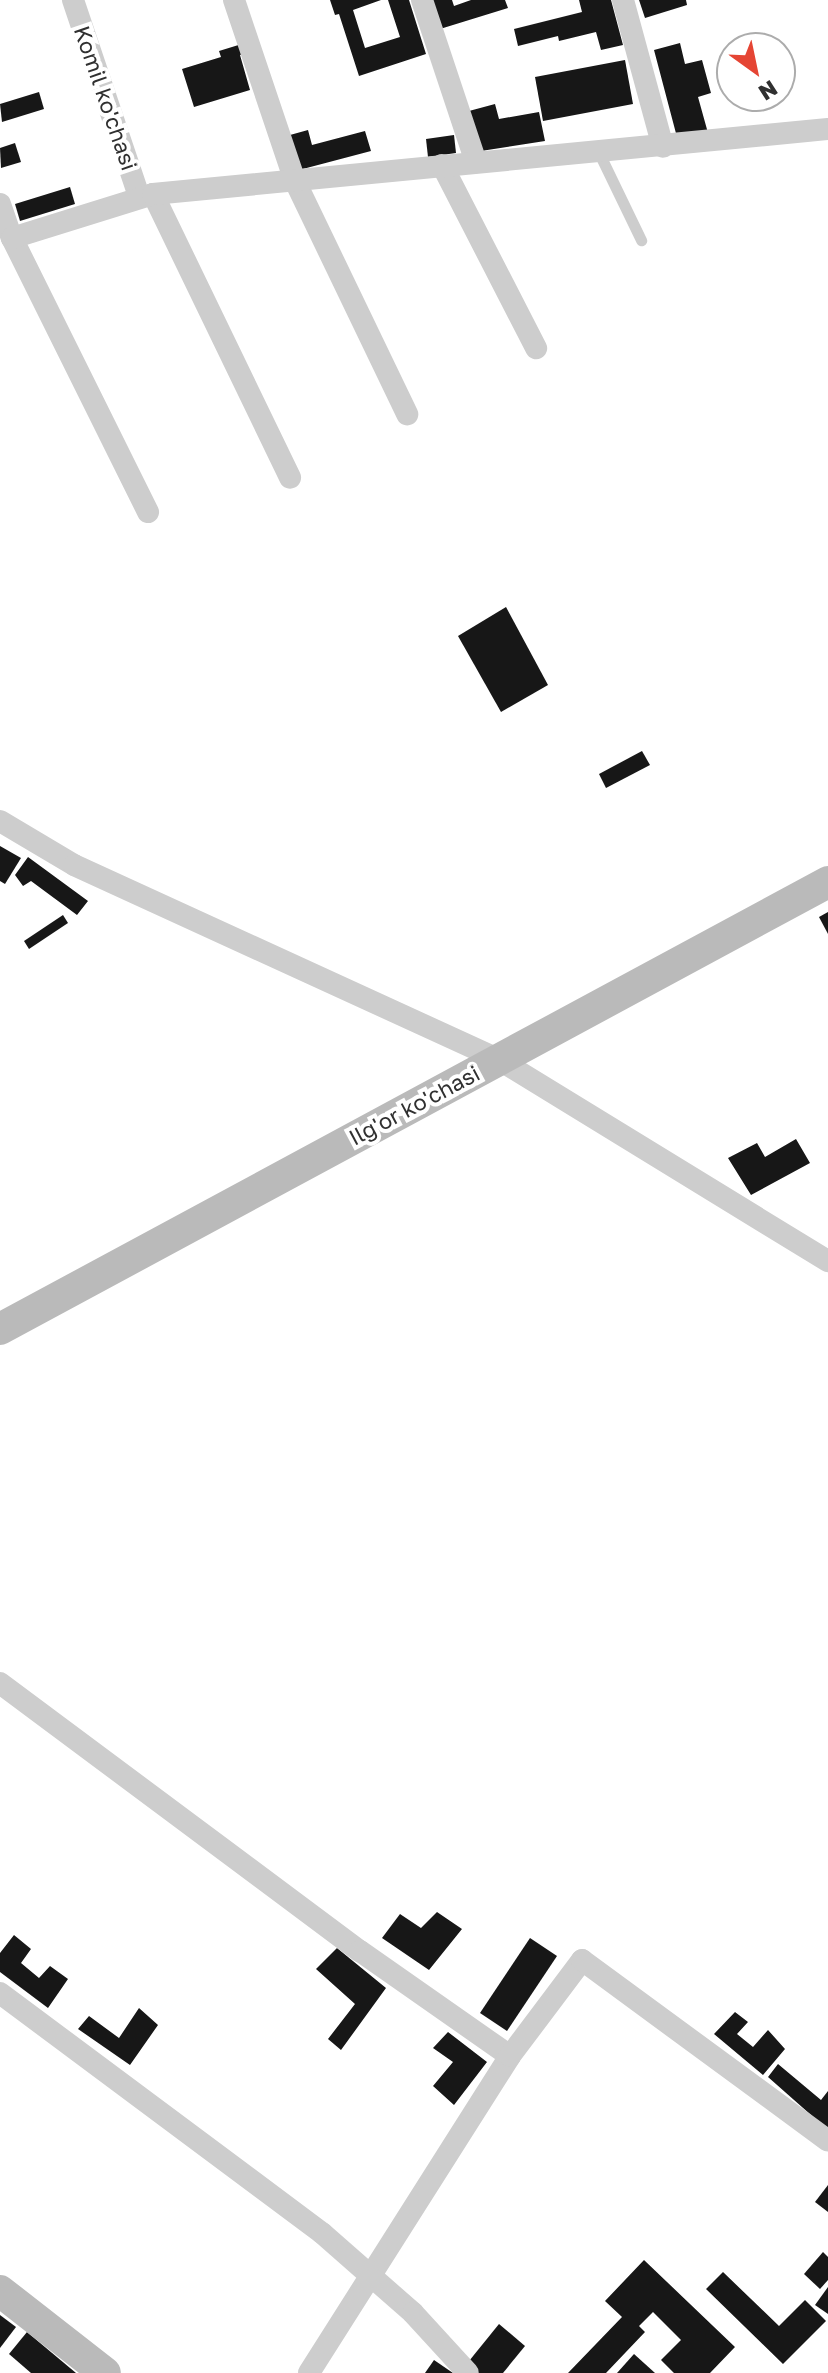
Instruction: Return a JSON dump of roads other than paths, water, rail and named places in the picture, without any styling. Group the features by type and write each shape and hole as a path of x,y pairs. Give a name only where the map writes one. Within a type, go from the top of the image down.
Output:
{"street":[{"name":"Komil ko'chasi","path":"73,0 146,195 290,478"},
{"path":"234,0 295,181 407,414"},
{"path":"422,0 476,162"},
{"path":"623,0 663,147"},
{"path":"12,238 146,195 828,129"},
{"path":"442,165 536,348"},
{"path":"0,204 12,238 148,512"},
{"path":"0,821 74,865 498,1059 828,1261"},
{"name":"Ilg'or ko'chasi","path":"0,1329 828,882"},
{"path":"0,1683 347,1941 510,2056"},
{"path":"309,2373 373,2278 510,2056 582,1960 828,2141"},
{"path":"0,1993 322,2233 413,2313 468,2373"},
{"path":"0,2291 105,2373"}],"lane":[{"path":"599,153 641,240"}]}
